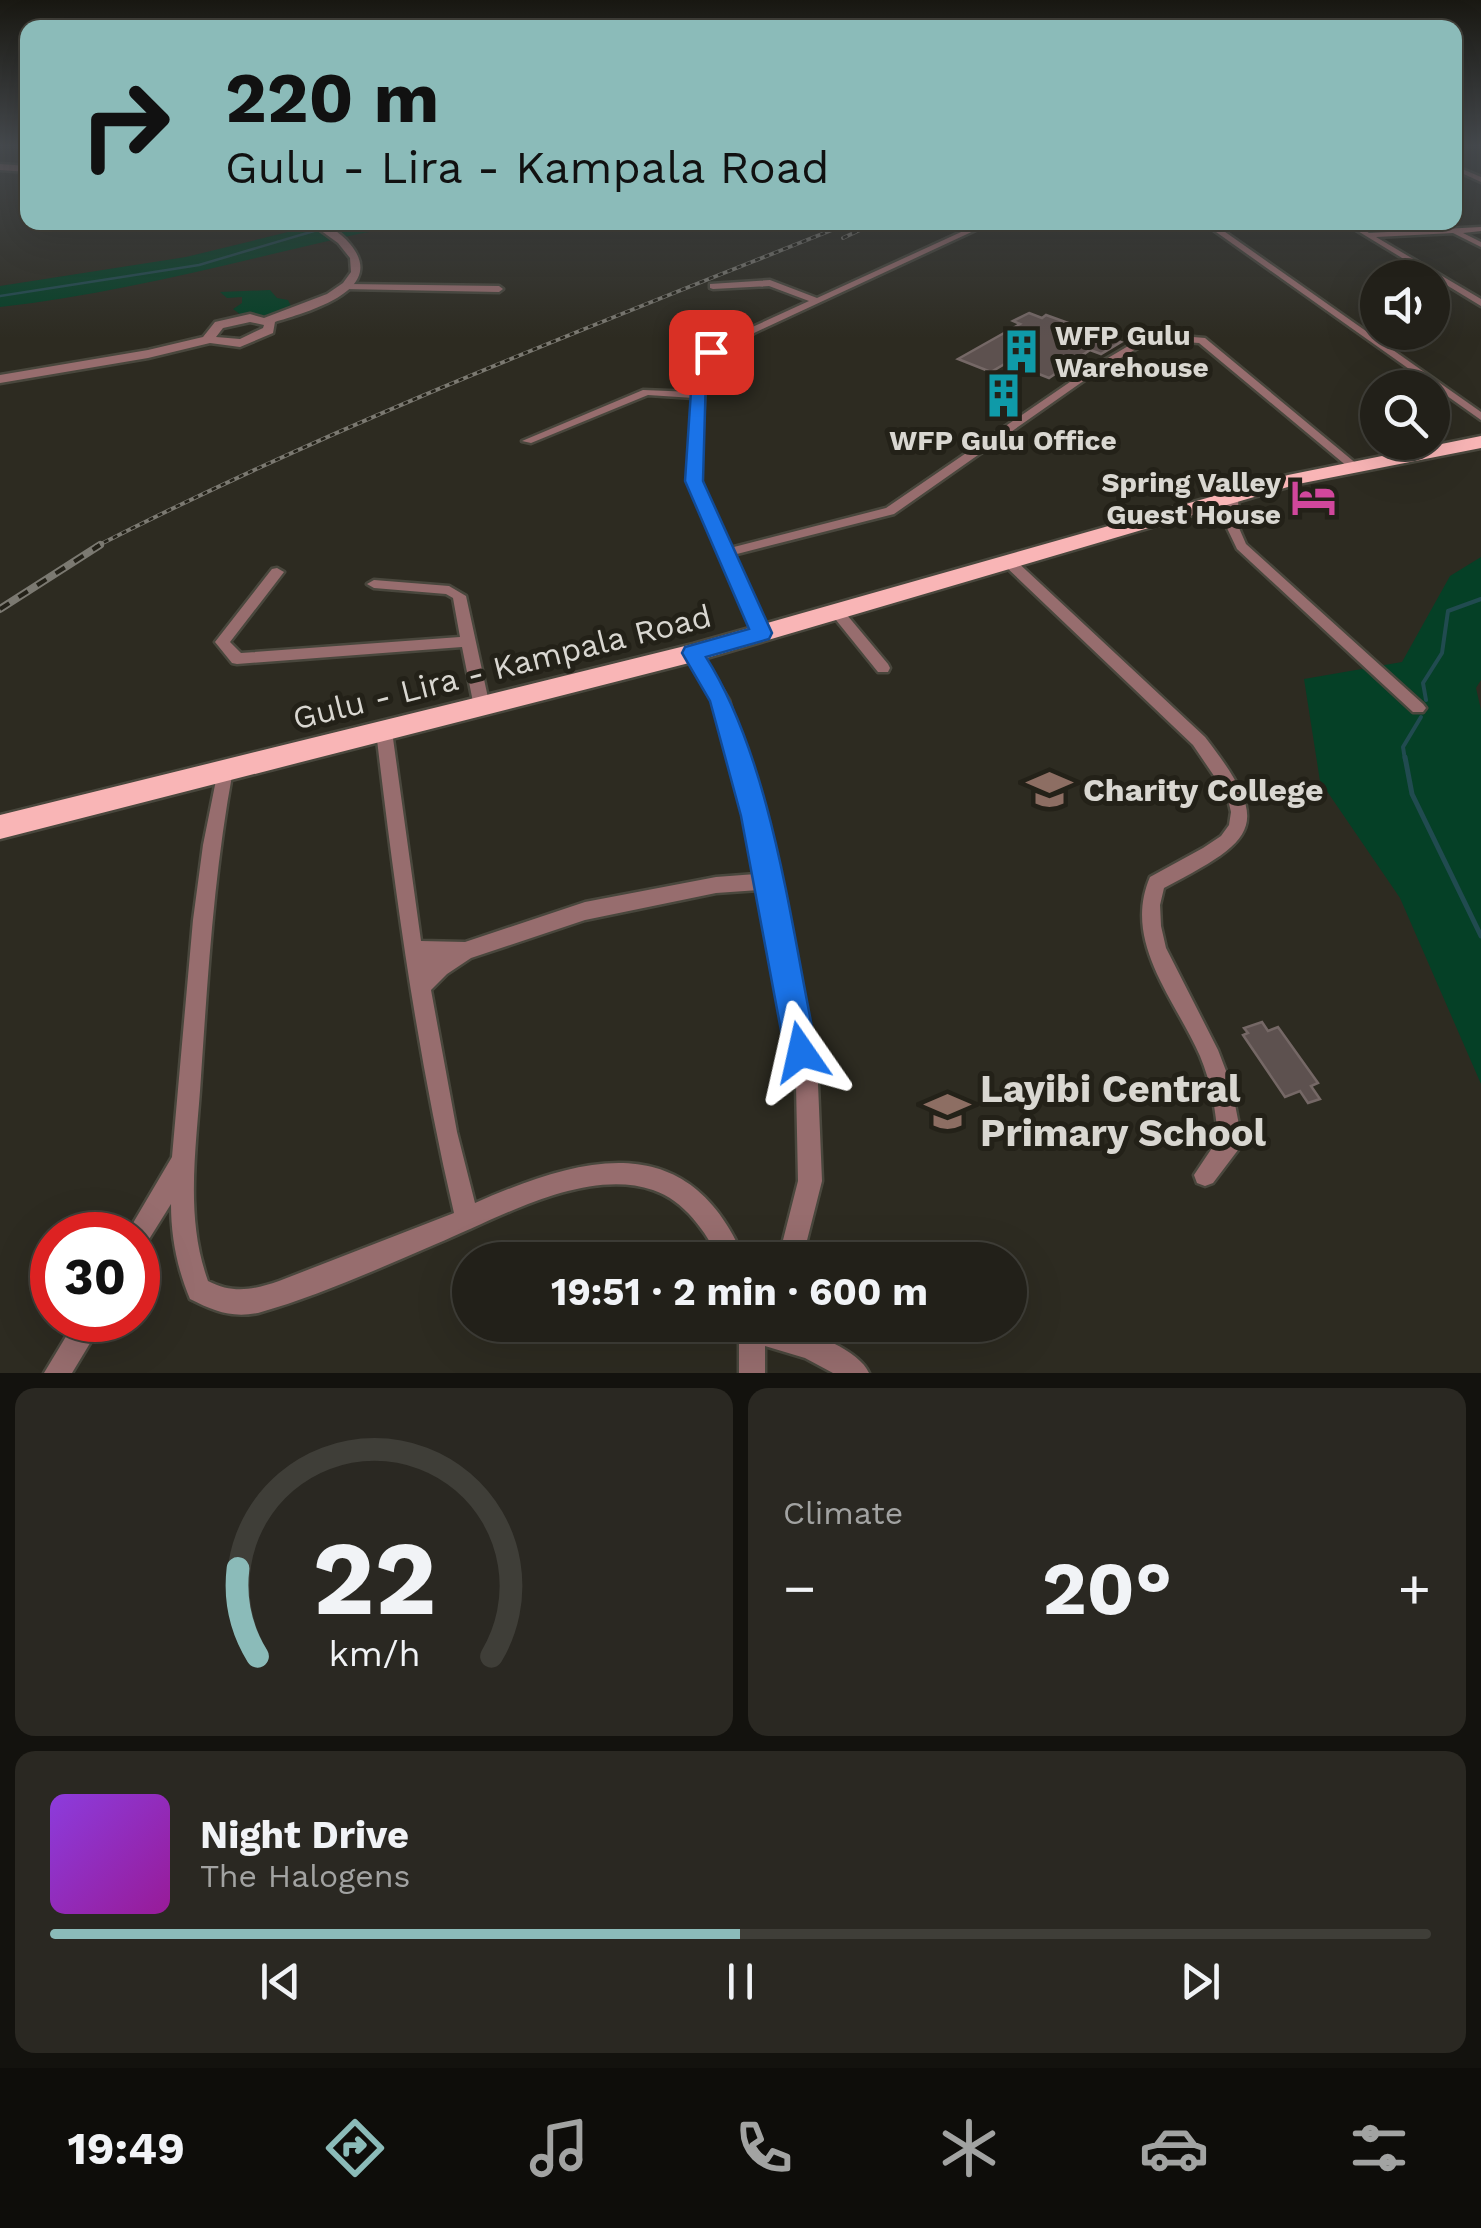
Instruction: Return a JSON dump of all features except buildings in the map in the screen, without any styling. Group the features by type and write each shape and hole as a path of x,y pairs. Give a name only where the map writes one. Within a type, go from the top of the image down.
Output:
{"main road":[{"name":"Gulu - Lira - Kampala Road","path":"0,826 693,653 1232,496 1352,465 1481,442"}],"street":[{"path":"211,339 210,332 234,320 266,321 327,300 348,287 357,269 347,244 326,230"},
{"path":"761,633 694,481 696,395 701,361 711,352 973,230"},
{"path":"1216,230 1481,417"},
{"path":"1363,230 1481,295"},
{"path":"1367,230 1481,303"},
{"path":"1371,234 1481,230"},
{"path":"1454,231 1481,244"},
{"path":"713,286 770,283 818,301"},
{"path":"348,287 498,289"},
{"path":"0,379 148,354 211,339 230,344 246,342 269,330 266,321"},
{"path":"725,553 890,511 1088,373 1138,344 1157,338 1202,340 1352,465"},
{"path":"528,441 647,392 696,395"},
{"path":"1232,496 1233,528 1241,546 1418,708"},
{"path":"1009,562 1199,741 1221,768 1240,804 1243,818 1232,840 1156,884 1147,918 1169,977 1208,1050 1226,1097 1230,1142 1205,1175"},
{"path":"277,572 222,642 237,659 470,641"},
{"path":"374,584 449,590 460,596 482,707"},
{"path":"836,612 883,668"},
{"path":"693,653 722,700 768,881 807,1084 810,1181 795,1242"},
{"path":"384,731 420,988 446,1132 467,1219"},
{"path":"225,770 194,974 184,1158 186,1262 199,1290 228,1302 255,1301 568,1180 610,1173 645,1175 678,1191 707,1213 723,1242"},
{"path":"420,988 440,967 465,951 603,905 716,885 768,881"},
{"path":"414,950 465,951"},
{"path":"152,1212 184,1158"},
{"path":"56,1373 76,1342"},
{"path":"750,1371 751,1342"},
{"path":"798,1342 828,1353 856,1373"}],"green space":[{"path":"296,230 385,230 136,285 0,307 0,286 186,257"},
{"path":"270,290 277,298 288,300 292,308 249,321 233,309 242,303 242,297 227,298 220,292"},
{"path":"1481,557 1481,680 1476,688 1481,710 1481,1084 1400,898 1320,781 1304,679 1402,662 1450,576"}],"waterway":[{"path":"0,296 199,265 314,231"},
{"path":"1426,700 1423,683 1442,653 1448,611 1481,599"},
{"path":"1405,760 1403,747 1421,717"},
{"path":"1405,757 1412,794 1481,936"}],"railway":[{"path":"95,547 375,416 832,230"},
{"path":"843,238 860,230"},
{"path":"0,609 100,545"}],"place":[{"name":"WFP Gulu Warehouse","path":"1022,351"},
{"name":"WFP Gulu Office","path":"1003,395"},
{"name":"Spring Valley Guest House","path":"1314,498"},
{"name":"Charity College","path":"1050,790"},
{"name":"Layibi Central Primary School","path":"947,1111"}],"route":[{"path":"711,352 701,361 698,376 694,481 761,633 693,653 722,700 754,816 801,1052"}]}
